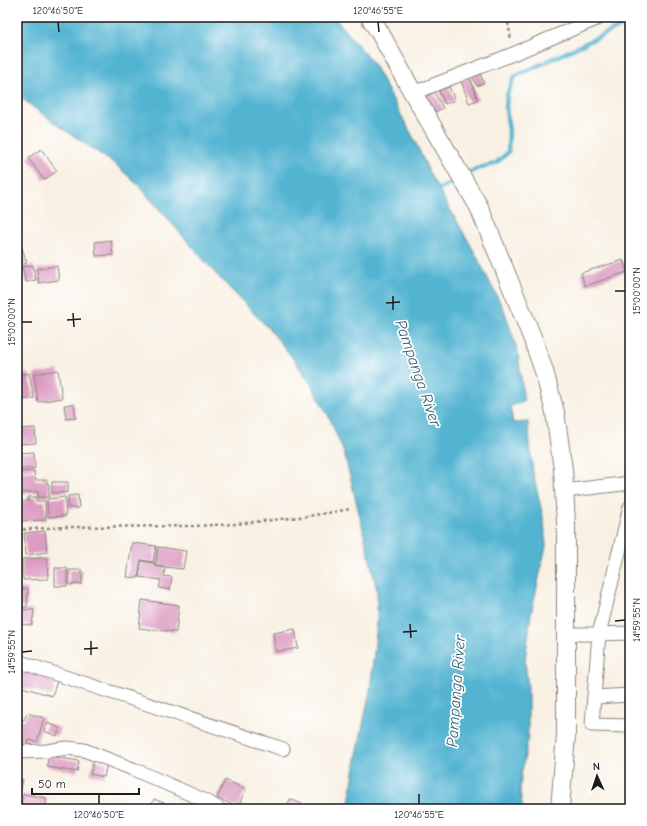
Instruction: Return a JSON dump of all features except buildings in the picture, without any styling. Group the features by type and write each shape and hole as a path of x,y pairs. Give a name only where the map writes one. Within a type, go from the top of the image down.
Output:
{"main road":[{"path":"370,17 380,32 413,93 479,207 532,337 544,371 555,412 563,468 566,524 566,735 560,809"}],"street":[{"path":"413,93 513,54 601,17"},
{"path":"564,492 630,483"},
{"path":"630,507 599,634 592,725 630,726"},
{"path":"566,634 630,633"},
{"path":"17,661 283,749"},
{"path":"594,697 630,695"},
{"path":"17,752 47,751 67,748 84,750 133,769 208,802 219,809"}],"path":[{"path":"507,17 513,54"},
{"path":"17,530 64,527 192,526 236,524 309,516 351,509"}],"water":[{"name":"Pampanga River","path":"17,17 334,17 373,63 413,137 431,176 474,251 505,312 518,352 524,402 510,406 513,423 528,422 533,473 544,521 546,546 531,614 525,661 528,687 528,738 521,777 520,792 523,809 348,809 356,759 370,690 377,623 377,591 344,453 330,419 312,386 292,357 270,330 216,274 139,186 115,164 56,124 17,95"}],"waterway":[{"path":"465,175 476,169 494,164 508,152 509,131 506,108 507,95 514,77 630,22"},
{"path":"433,192 459,179"}]}
